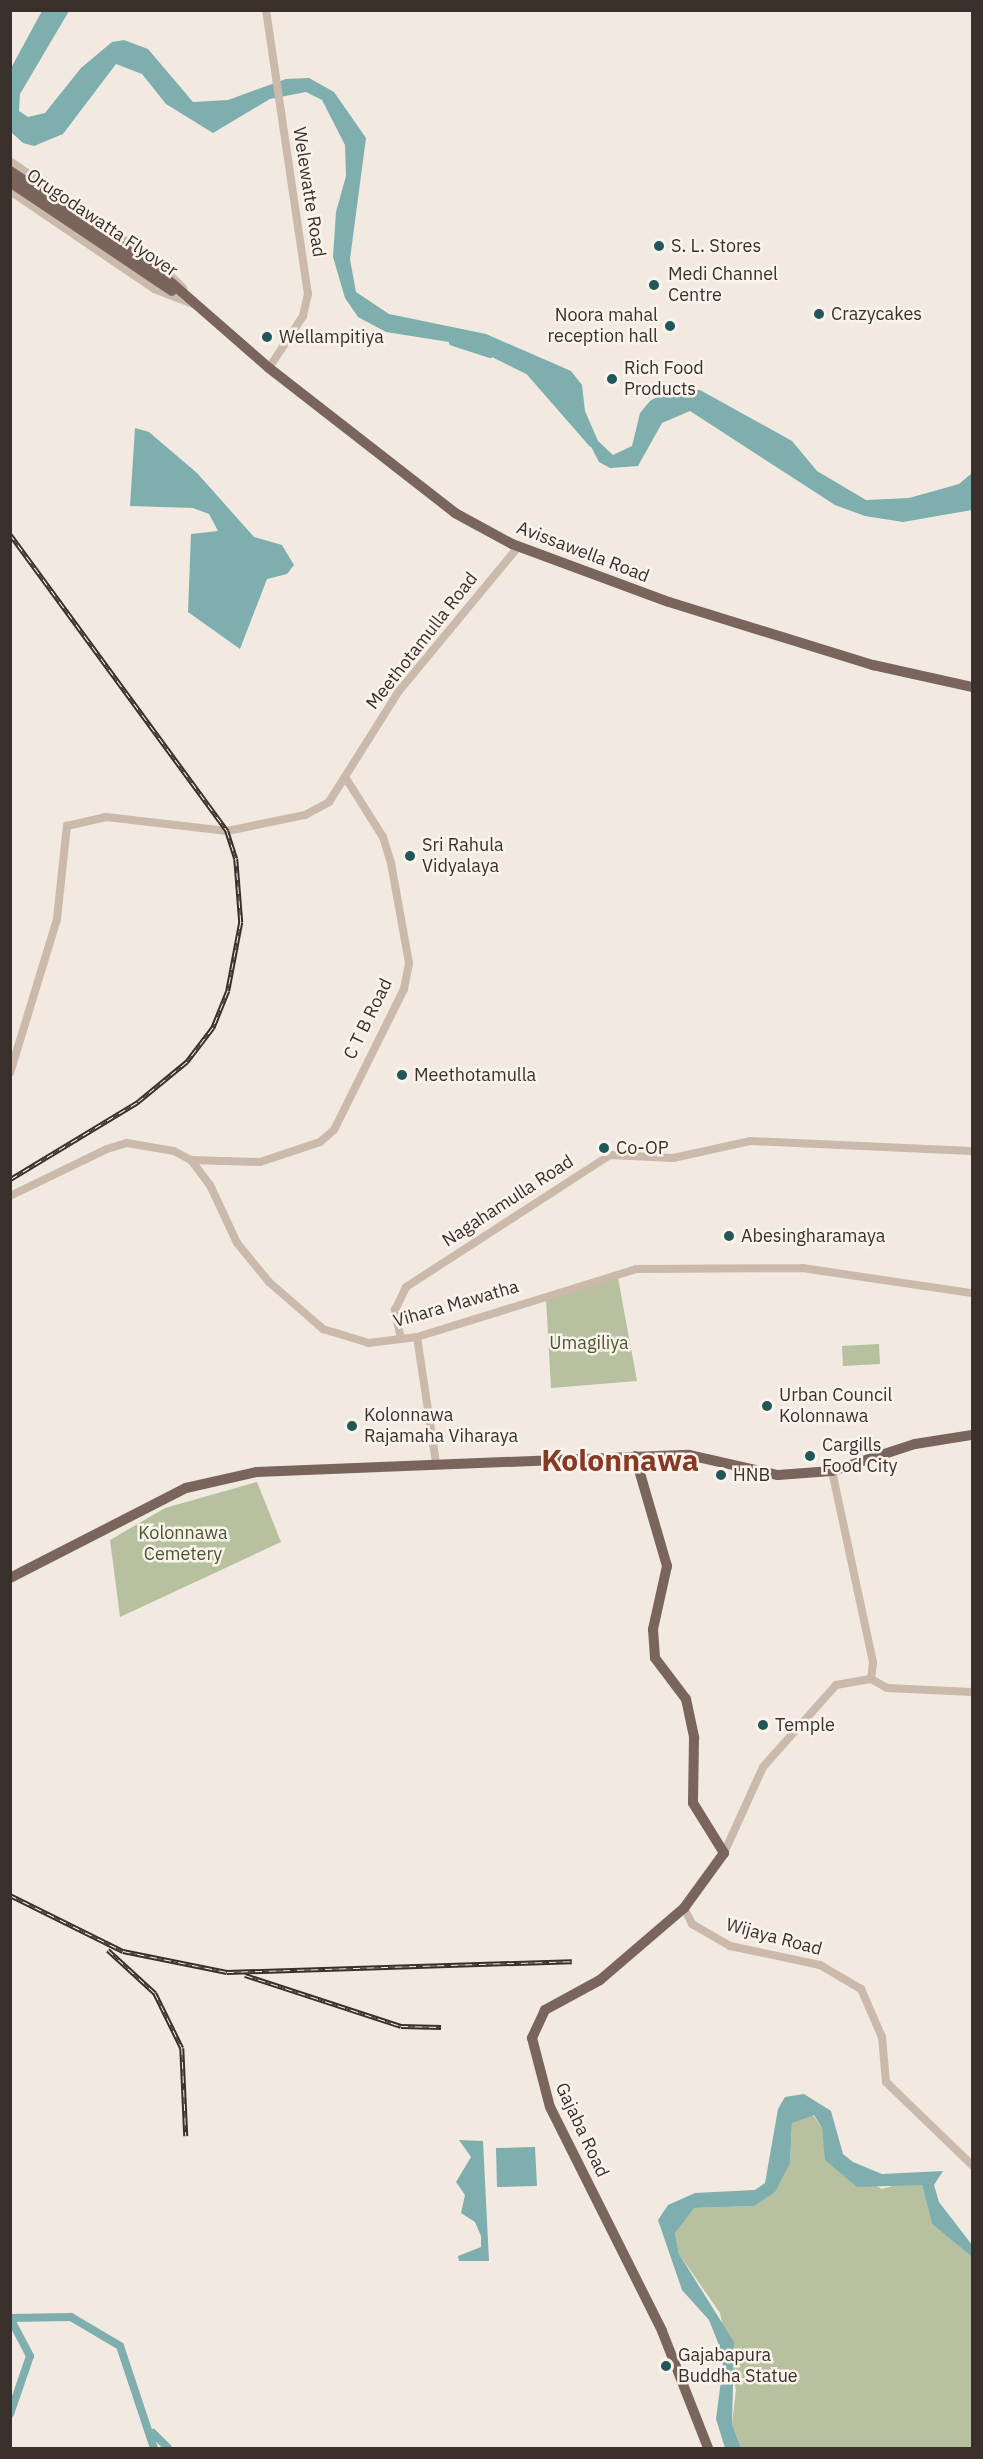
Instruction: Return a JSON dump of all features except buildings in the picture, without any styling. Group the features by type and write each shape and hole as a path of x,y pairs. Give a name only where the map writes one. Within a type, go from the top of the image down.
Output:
{"main road":[{"name":"Orugodawatta Flyover","path":"10,171 159,272 181,294"},
{"name":"Orugodawatta Flyover","path":"10,182 181,294"},
{"name":"Avissawella Road","path":"181,294 269,368 455,513 518,547 669,602 873,665 972,687"},
{"path":"10,1578 176,1493 220,1478 436,1462 689,1455 778,1475 832,1471 915,1444 972,1435"},
{"path":"635,1456 667,1566 653,1629 655,1658 686,1699 694,1738 693,1803 724,1853"},
{"name":"Gajaba Road","path":"708,2448 662,2331 550,2108 532,2038 545,2010 600,1980 684,1908 724,1853"}],"street":[{"name":"Welewatte Road","path":"266,10 274,78 308,294 303,316 269,368"},
{"path":"10,161 160,265 193,304"},
{"path":"10,190 154,289 193,304"},
{"name":"Meethotamulla Road","path":"10,1073 57,919 67,826 106,817 227,831 305,815 329,802 347,780 399,691 518,547"},
{"name":"C T B Road","path":"191,1160 260,1162 320,1142 334,1130 404,989 409,963 391,863 383,837 347,780"},
{"name":"Nagahamulla Road","path":"401,1339 395,1310 406,1287 610,1155 673,1158 750,1142 972,1150"},
{"path":"10,1196 57,1170 127,1143 156,1144 191,1160"},
{"name":"Vihara Mawatha","path":"191,1160 237,1243 296,1309 342,1338 417,1337 636,1269 792,1267 972,1293"},
{"path":"417,1337 436,1462"},
{"path":"832,1471 873,1663 871,1679"},
{"path":"724,1853 763,1767 785,1738 836,1685 871,1679 887,1688 972,1692"},
{"name":"Wijaya Road","path":"684,1908 692,1924 730,1946 820,1965 861,1989 882,2037 886,2082 972,2165"}],"green space":[{"name":"Umagiliya","path":"618,1278 637,1381 551,1388 546,1299"},
{"path":"879,1344 880,1364 843,1366 842,1346"},
{"name":"Kolonnawa Cemetery","path":"257,1482 281,1542 120,1617 110,1540 165,1508"},
{"path":"805,2114 813,2115 822,2128 826,2160 882,2189 906,2182 922,2185 932,2224 972,2257 972,2448 741,2448 732,2424 736,2390 720,2313 679,2254 675,2233 680,2219 694,2208 754,2206 790,2163 792,2123"}],"water":[{"path":"42,11 69,11 20,94 19,111 28,117 45,113 81,68 112,42 124,40 148,49 193,102 228,100 286,79 309,78 334,92 366,138 350,259 356,292 389,314 486,334 571,371 582,385 585,411 598,441 613,455 632,446 640,413 650,401 671,389 700,390 792,441 817,471 866,500 909,498 959,484 972,473 972,510 903,522 865,516 835,505 690,411 662,423 638,466 610,468 599,462 583,431 544,383 468,345 386,332 358,317 345,298 333,257 336,212 346,176 345,145 322,100 306,92 270,99 213,133 166,104 142,74 116,64 63,134 34,146 23,143 11,132 11,68"},
{"path":"135,428 149,432 197,473 254,537 282,545 294,565 287,574 267,579 240,649 188,612 191,534 218,531 209,514 193,508 130,506"},
{"path":"804,2094 831,2111 843,2154 853,2162 882,2174 943,2171 934,2185 939,2202 972,2245 972,2257 932,2224 922,2185 857,2187 825,2160 822,2128 814,2115 792,2123 790,2163 775,2192 754,2206 694,2208 675,2233 679,2254 734,2342 732,2424 741,2448 725,2448 716,2419 723,2365 719,2345 709,2320 682,2290 658,2220 668,2205 695,2193 755,2190 765,2183 778,2109 785,2097"},
{"path":"459,2140 483,2141 489,2261 459,2261 458,2256 481,2247 481,2236 475,2222 461,2213 465,2195 456,2182 471,2157"},
{"path":"535,2147 537,2186 497,2187 496,2148"}],"waterway":[{"path":"453,342 490,354"},
{"path":"531,373 592,443"},
{"path":"10,2318 71,2317 120,2346 154,2448"},
{"path":"10,2318 30,2356 10,2414"},
{"path":"153,2433 168,2448"}],"railway":[{"path":"10,534 227,831 236,859 241,922 228,991 213,1028 187,1062 137,1103 10,1180"},
{"path":"10,1895 123,1951 227,1972 572,1961"},
{"path":"108,1950 155,1993 182,2048 186,2136"},
{"path":"245,1975 401,2026 441,2027"}],"place":[{"name":"S. L. Stores","path":"659,246"},
{"name":"Medi Channel Centre","path":"654,285"},
{"name":"Crazycakes","path":"819,314"},
{"name":"Noora mahal reception hall","path":"670,326"},
{"name":"Wellampitiya","path":"267,337"},
{"name":"Rich Food Products","path":"612,379"},
{"name":"Sri Rahula Vidyalaya","path":"410,856"},
{"name":"Meethotamulla","path":"402,1075"},
{"name":"Co-OP","path":"604,1148"},
{"name":"Abesingharamaya","path":"729,1236"},
{"name":"Urban Council Kolonnawa","path":"767,1406"},
{"name":"Kolonnawa Rajamaha Viharaya","path":"352,1426"},
{"name":"Cargills Food City","path":"810,1456"},
{"name":"HNB","path":"721,1475"},
{"name":"Temple","path":"763,1725"},
{"name":"Gajabapura Buddha Statue","path":"666,2366"}],"district":[{"name":"Kolonnawa","path":"620,1460"}]}
